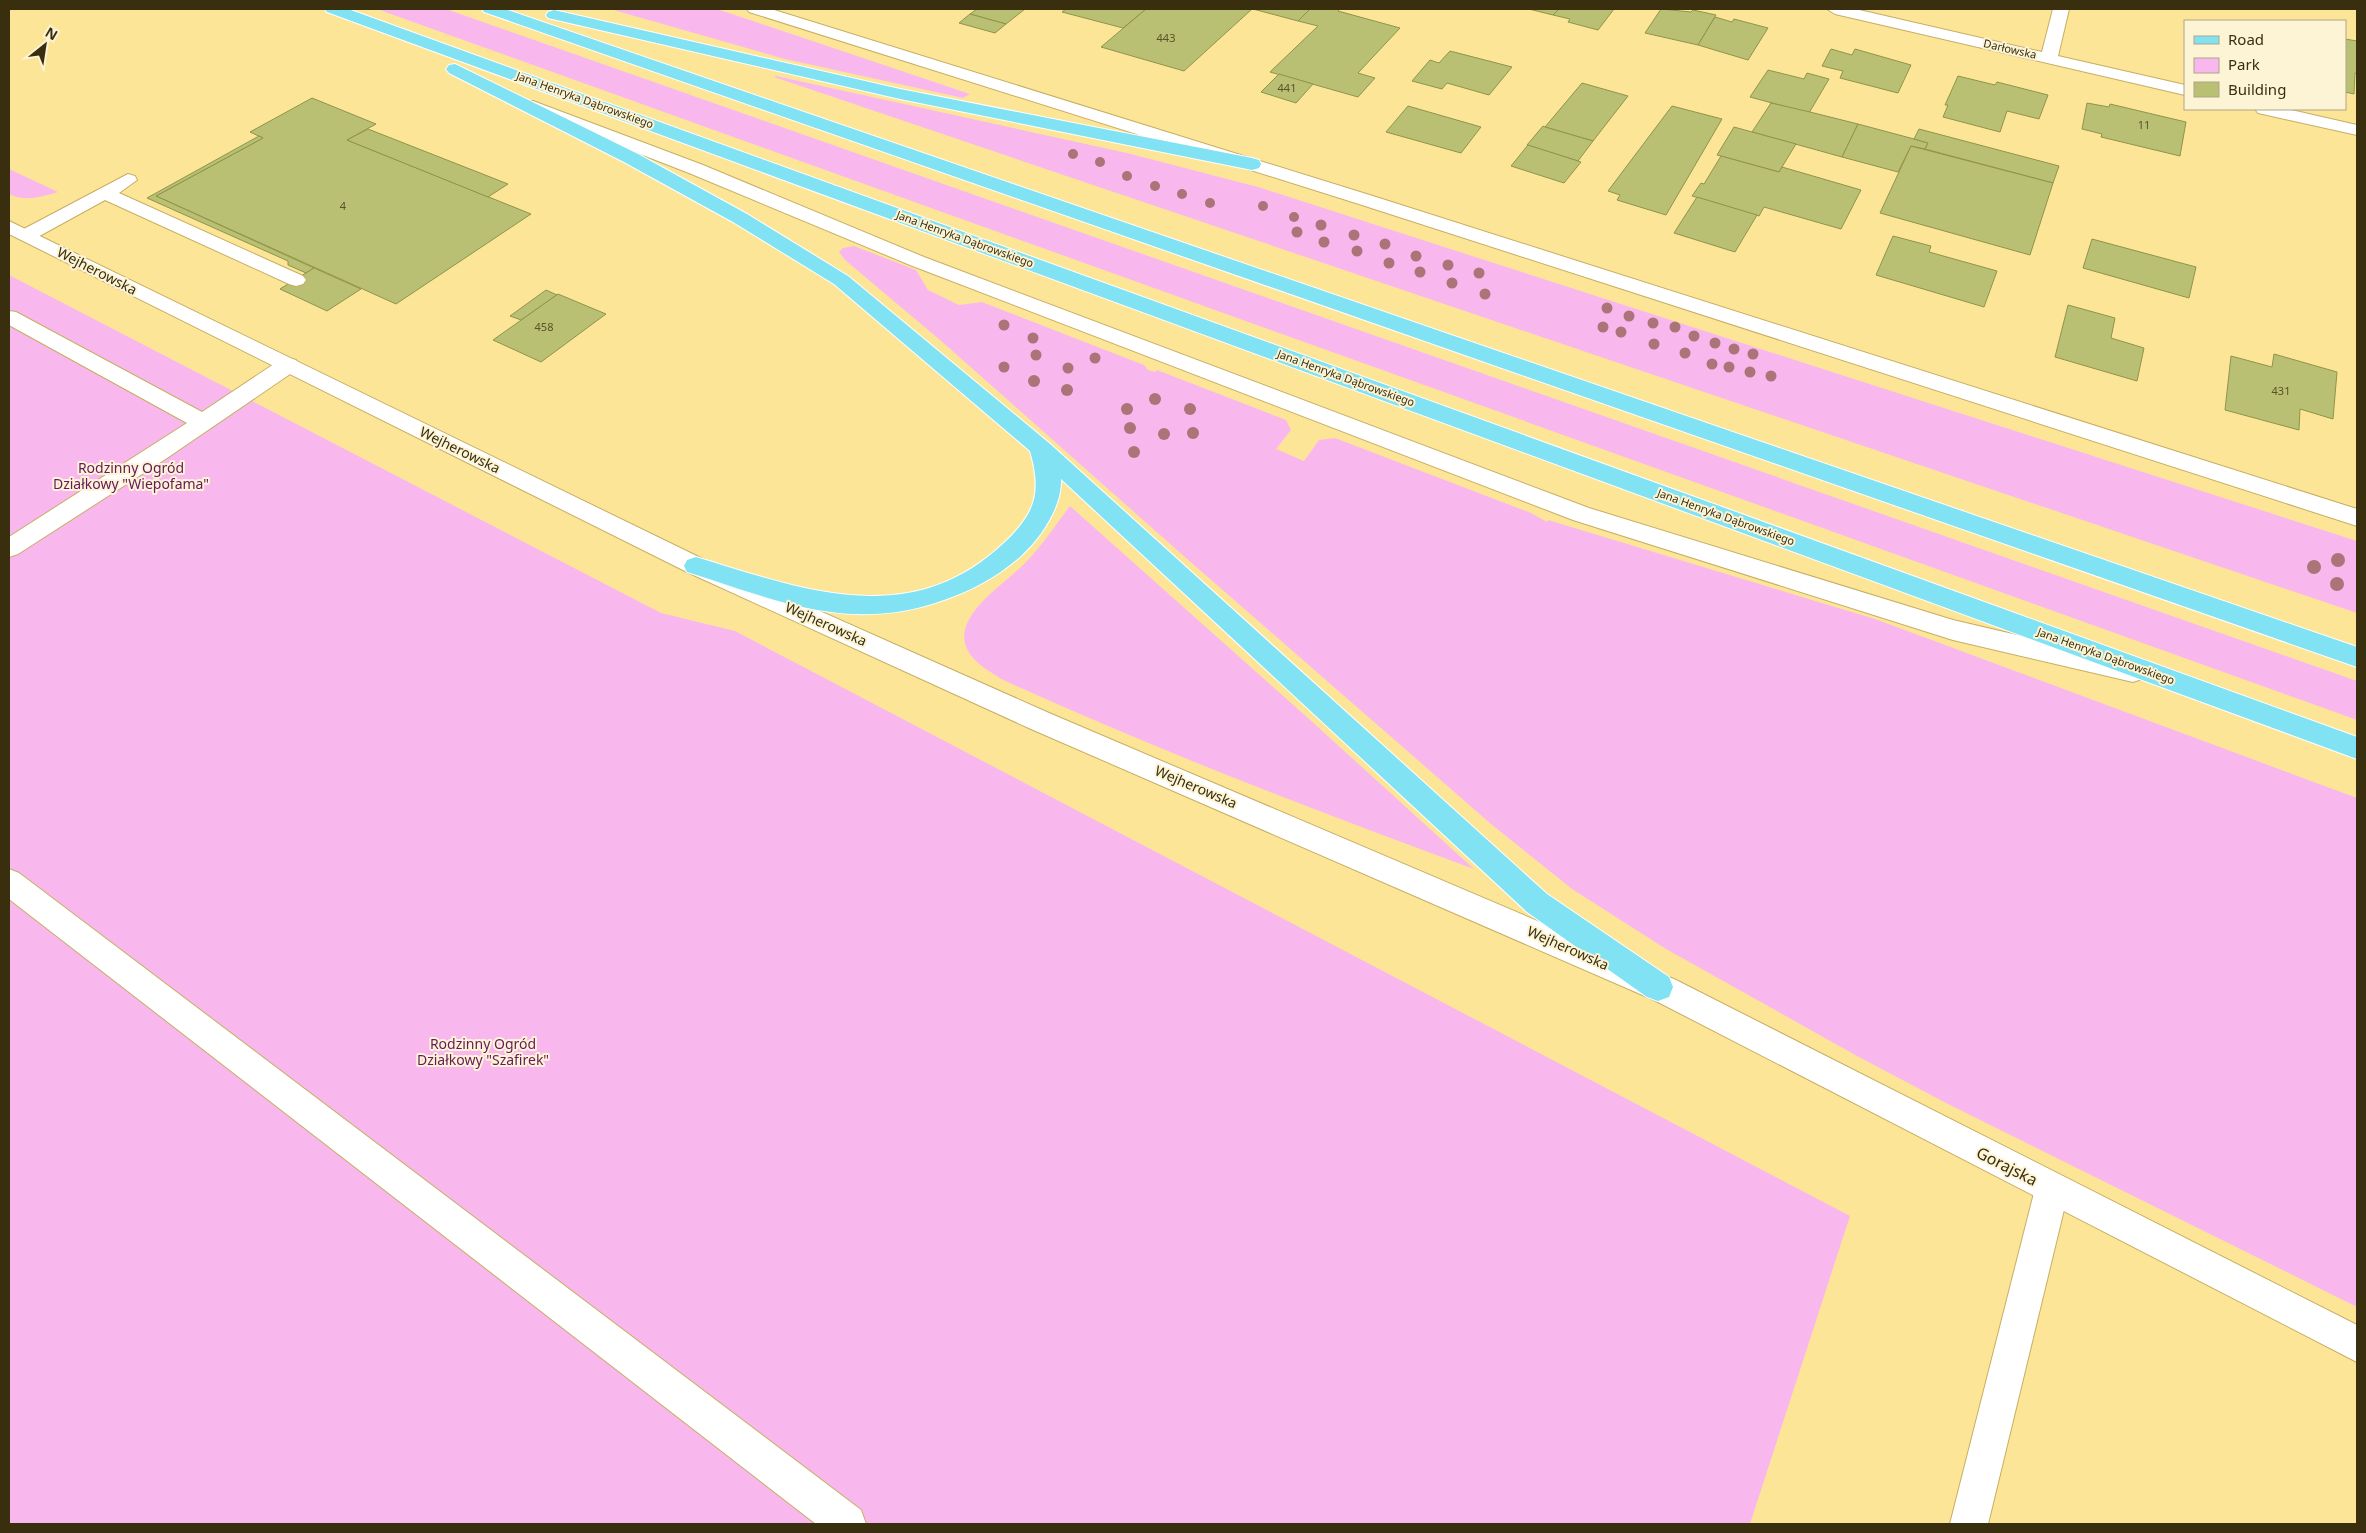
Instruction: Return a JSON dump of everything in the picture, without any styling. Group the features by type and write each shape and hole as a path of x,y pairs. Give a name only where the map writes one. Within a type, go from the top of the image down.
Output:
{"main road":[{"path":"490,9 2357,657"},
{"path":"528,9 900,94 1252,164"},
{"path":"340,11 631,158 740,218 841,280 1041,448 1537,903 1658,987"},
{"name":"Jana Henryka Dąbrowskiego","path":"340,11 2357,748"},
{"path":"696,566 775,590 849,606 904,602 952,587 998,563 1016,547 1030,530 1040,512 1049,478 1041,448"}],"street":[{"path":"755,9 1252,164 2357,518"},
{"name":"Darłowska","path":"1834,9 2184,90"},
{"path":"2049,59 2062,9"},
{"path":"511,97 696,170 917,261 1581,514 1953,630 2180,682"},
{"path":"2268,110 2357,130"},
{"path":"18,231 104,193 128,180"},
{"path":"104,193 296,280"},
{"name":"Wejherowska","path":"18,231 696,566 1040,721 1658,987"},
{"path":"9,317 204,422"},
{"path":"9,548 204,422 288,365"},
{"path":"9,882 847,1524"},
{"name":"Gorajska","path":"1658,987 2357,1344"},
{"path":"1969,1524 2052,1189"}],"green space":[{"path":"377,9 446,9 2357,681 2357,720"},
{"path":"610,9 717,9 970,94 963,98 785,59"},
{"path":"774,77 1127,153 1258,187 2357,541 2357,613"},
{"path":"9,169 58,192 27,198 9,194"},
{"path":"854,246 916,270 928,290 959,305 982,302 1144,365 1148,370 1155,372 1157,370 1286,420 1291,430 1276,449 1304,461 1319,440 1335,438 1531,513 1547,522 1548,520 1875,619 2357,798 2357,1307 1946,1103 1857,1056 1666,949 1572,889 1491,824 940,340 845,260 839,252 843,248"},
{"name":"Rodzinny Ogród Działkowy \"Szafirek\"","path":"9,275 661,613 735,631 1850,1216 1750,1524 9,1524"},
{"path":"1070,506 1474,869 1295,802 1177,755 1001,679 979,664 966,647 964,633 969,620 989,595 1030,557"}],"building":[{"path":"977,9 1025,9 1006,24 970,14"},
{"path":"1066,9 1146,9 1123,28 1062,12"},
{"path":"1146,9 1252,9 1184,71 1101,47"},
{"path":"1253,9 1310,9 1298,21"},
{"path":"1310,9 1340,9 1338,11 1400,28 1358,73 1375,78 1358,97 1270,72 1318,26 1298,21"},
{"path":"1529,9 1559,9 1553,15"},
{"path":"1559,9 1614,9 1598,30 1568,22 1570,19 1553,15"},
{"path":"1661,9 1691,12 1693,10 1716,15 1698,45 1645,33"},
{"path":"970,14 1006,24 995,33 959,23"},
{"path":"1715,17 1732,22 1734,19 1768,28 1748,60 1698,45"},
{"path":"2346,39 2357,41 2357,74 2355,73 2354,94 2346,92"},
{"path":"1831,49 1852,55 1855,49 1911,65 1898,93 1840,78 1843,71 1822,66"},
{"path":"1450,51 1512,67 1489,95 1447,83 1442,89 1412,81 1430,60 1439,63"},
{"path":"1768,70 1804,79 1807,73 1829,79 1809,113 1750,97"},
{"path":"1279,74 1313,84 1296,103 1261,92"},
{"path":"1958,76 1995,85 1997,82 2048,95 2039,119 2007,111 2000,132 1943,117 1948,105 1945,105"},
{"path":"1582,83 1628,96 1593,141 1545,127"},
{"path":"312,98 376,124 347,140 531,214 396,304 156,196 263,138 250,132"},
{"path":"1771,103 1858,124 1842,157 1752,132"},
{"path":"2087,103 2109,107 2110,104 2186,122 2180,156 2101,137 2102,134 2082,129"},
{"path":"1408,106 1481,127 1461,153 1386,132"},
{"path":"1672,106 1722,119 1666,215 1617,200 1620,195 1608,191"},
{"path":"1858,124 1928,143 1925,149 1911,146 1898,172 1842,157"},
{"path":"1543,126 1593,141 1578,161 1527,145"},
{"path":"1734,127 1796,144 1779,172 1717,155"},
{"path":"368,129 508,184 488,197 347,140"},
{"path":"1919,129 2059,166 2053,183 1925,149 1928,143 1914,139"},
{"path":"259,136 263,138 156,196 314,268 306,273 288,265 288,261 147,198"},
{"path":"1528,145 1581,162 1564,183 1511,166"},
{"path":"1911,146 2053,183 2030,255 1880,213"},
{"path":"1721,156 1779,172 1782,167 1861,190 1841,229 1764,207 1759,216 1692,196 1701,183 1704,184"},
{"path":"1697,197 1757,215 1735,252 1674,233"},
{"path":"1893,236 1931,246 1929,252 1997,271 1984,307 1876,275"},
{"path":"2092,239 2196,267 2189,298 2083,268"},
{"path":"314,268 361,289 327,311 280,289"},
{"path":"546,290 557,295 521,320 510,316"},
{"path":"558,294 606,314 541,362 493,340"},
{"path":"2068,305 2115,318 2111,338 2144,348 2137,381 2055,357"},
{"path":"2274,354 2337,372 2333,419 2300,409 2299,430 2225,410 2231,356 2272,367"}],"park label":[{"name":"Rodzinny Ogród Działkowy \"Wiepofama\"","path":"131,476"}]}
